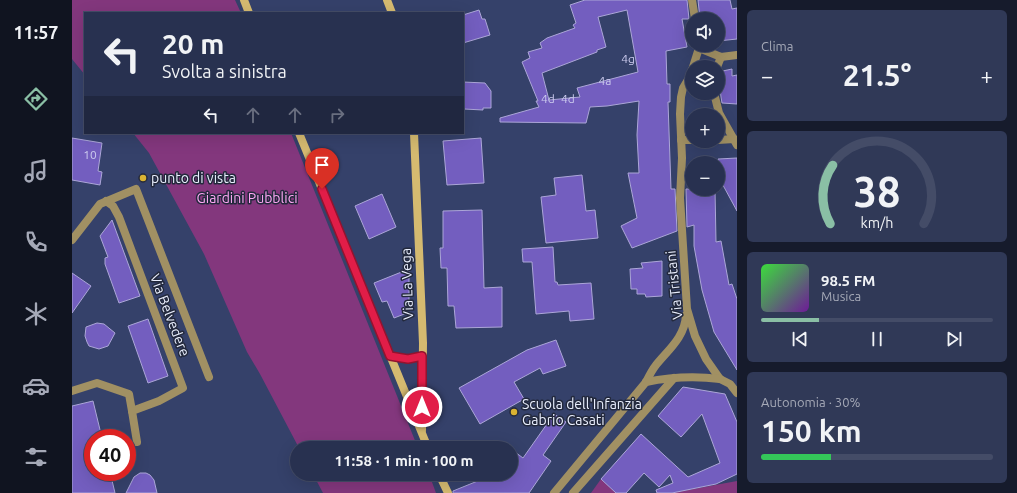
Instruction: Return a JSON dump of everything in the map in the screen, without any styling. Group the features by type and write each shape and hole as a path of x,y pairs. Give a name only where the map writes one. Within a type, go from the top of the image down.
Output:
{"street":[{"path":"244,0 249,12"},
{"path":"387,0 392,12"},
{"path":"692,0 694,12"},
{"path":"709,52 721,58 737,55"},
{"name":"Via Tristani","path":"685,85 681,97 682,158 680,198 687,309 695,336 706,359 720,379 730,384 737,393"},
{"path":"716,100 719,113 736,142"},
{"path":"299,134 425,441"},
{"name":"Via La Vega","path":"414,134 422,356 422,434"},
{"path":"725,141 736,142"},
{"name":"Via Belvedere","path":"72,240 100,204 136,190 209,377"},
{"name":"Via Belvedere","path":"106,201 113,206 119,217 184,388 159,401 132,411"},
{"path":"554,493 646,382 654,367 682,335 686,323 687,309"},
{"path":"390,356 408,359 422,356"},
{"path":"646,382 674,378 702,377 720,379"},
{"path":"573,493 674,378"},
{"path":"72,391 98,383 129,394 137,442"},
{"path":"442,481 448,493"}],"green space":[{"path":"72,0 235,0 241,12 84,12 84,74 72,59"},
{"name":"Giardini Pubblici","path":"134,134 291,134 415,441 295,441 247,352 204,254 149,153"},
{"path":"601,479 616,493 591,493"},
{"path":"317,481 432,481 436,493 323,493"},
{"path":"737,481 737,493 668,493 677,492"}],"building":[{"path":"585,0 687,0 688,12 685,12 685,19 682,19 685,36 685,47 666,51 667,84 670,84 670,102 668,102 671,189 675,189 677,231 632,248 621,226 637,218 628,173 639,173 637,135 639,101 590,107 586,123 500,122 500,118 539,107 522,62 530,58 528,52 542,48 540,43 547,38 575,28 573,25 576,23 570,5","holes":["627,10 638,72 577,88 580,97 549,100 542,73 597,52 597,50 606,47 598,17"]},
{"path":"698,0 730,0 732,9 737,8 737,39 725,40 725,12 699,12"},
{"path":"479,10 482,19 485,19 490,35 464,43 464,15"},
{"path":"732,69 732,76 737,75 737,104 722,103 722,100 725,100 725,70"},
{"path":"464,82 485,83 491,91 491,108 483,108 483,110 464,109"},
{"path":"72,138 102,143 98,171 102,172 100,185 72,180"},
{"path":"481,138 484,183 447,185 443,141"},
{"path":"737,158 737,211 725,189 725,159"},
{"path":"582,175 586,211 595,210 598,238 546,243 541,197 556,195 554,178"},
{"path":"382,194 396,227 369,239 355,206"},
{"path":"686,196 715,196 716,242 721,241 729,285 732,284 737,299 737,370 714,332 702,290 694,246 694,225 687,227"},
{"path":"482,210 484,288 502,287 502,327 456,328 454,306 448,306 447,268 441,268 440,248 443,248 443,211"},
{"path":"112,220 140,296 119,303 105,264 105,258 108,257 100,236"},
{"path":"553,247 555,282 557,282 558,285 591,283 594,319 570,321 569,311 536,314 532,262 523,262 522,249"},
{"path":"662,261 662,296 646,297 645,294 637,294 637,289 631,289 630,269 643,268 641,263"},
{"path":"409,269 409,303 405,308 407,313 394,318 387,301 382,302 374,283"},
{"path":"72,273 91,286 72,313"},
{"path":"148,319 168,376 148,383 128,326"},
{"path":"97,323 104,324 115,333 108,346 99,349 89,346 85,336 86,327"},
{"path":"556,340 566,366 543,374 540,368 514,382 524,399 480,424 459,388 527,350"},
{"path":"683,387 725,394 737,422 737,474 716,484 672,493 657,493 656,490 673,483 670,475 659,487 644,473 626,493 616,493 601,479 641,434 688,477 720,463 702,414 681,437 658,416"},
{"path":"93,401 100,429 84,429 84,481 112,481 115,493 72,493 72,406"},
{"path":"554,414 566,422 543,455 551,461 529,493 453,493 453,491 478,481 518,481 518,454 523,458"},
{"path":"140,473 150,475 154,480 157,493 126,493 132,481 136,481 136,476"}],"place":[{"name":"punto di vista","path":"143,178"},
{"name":"Scuola dell'Infanzia Gabrio Casati","path":"514,412"}],"route":[{"path":"322,189 390,356 408,359 422,356 422,407"}]}
